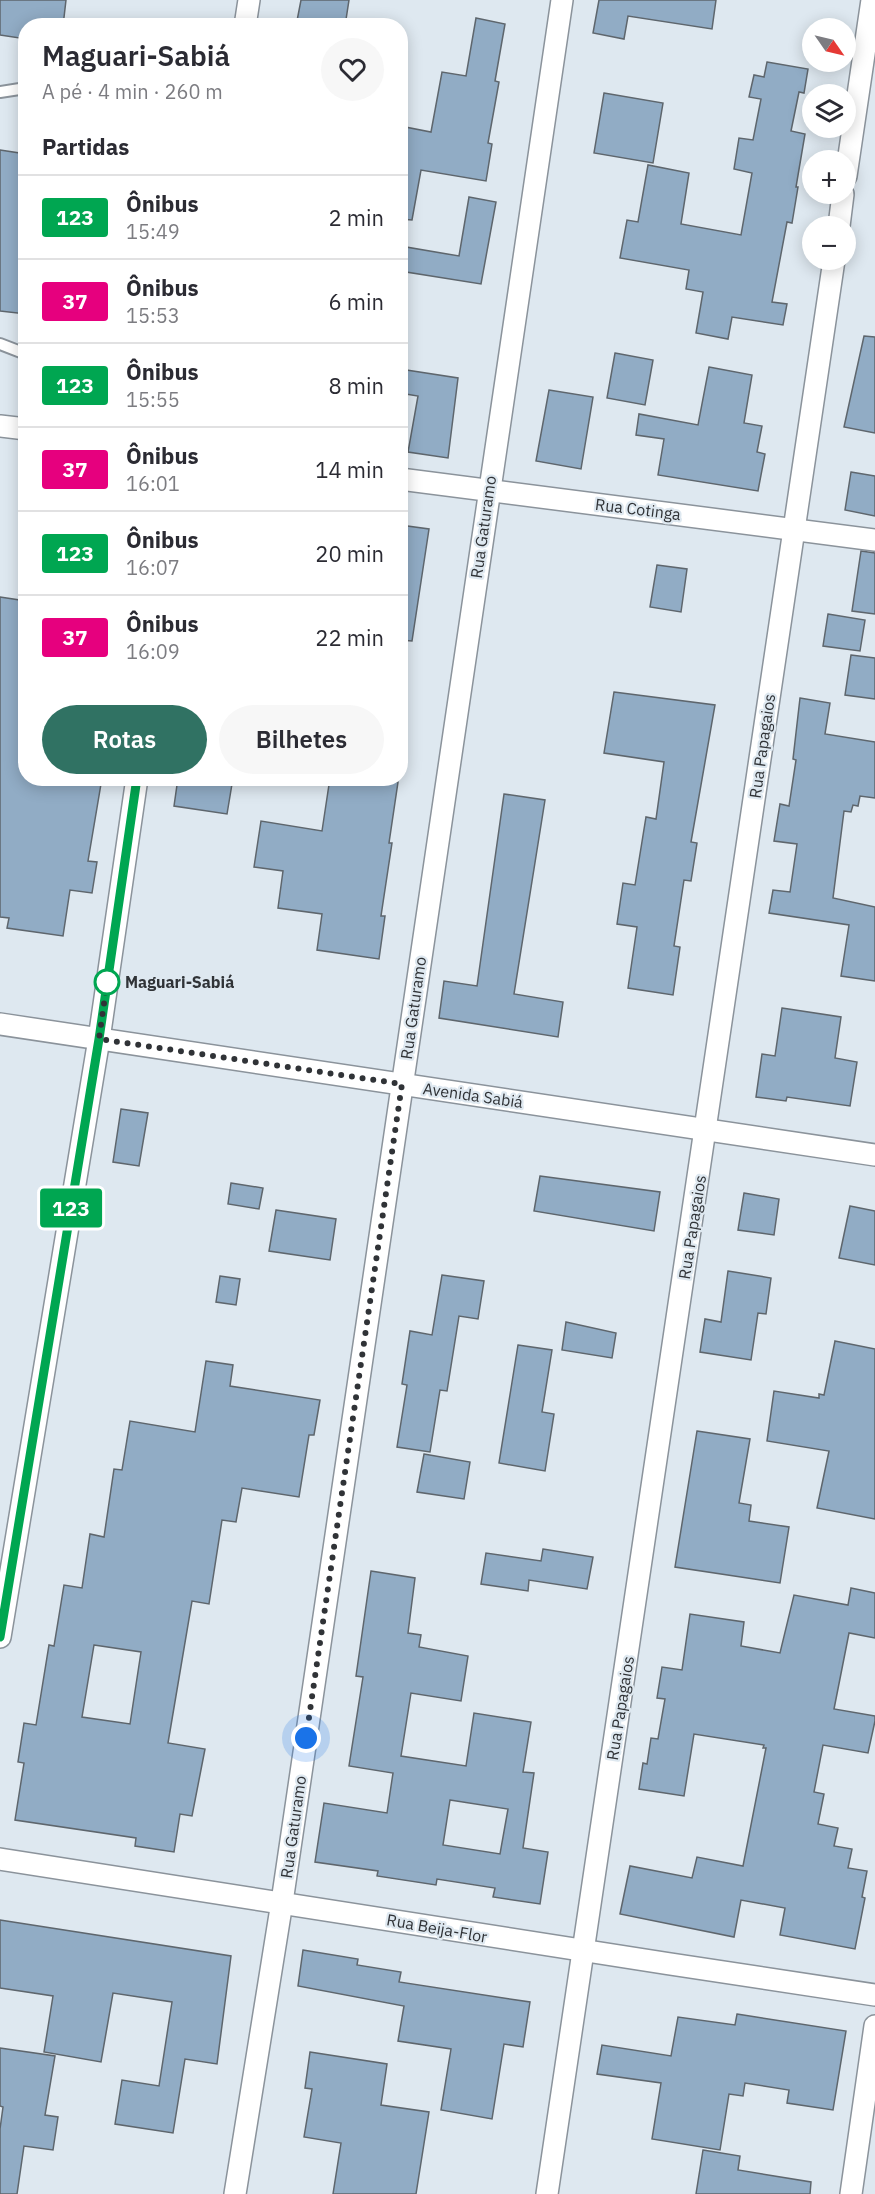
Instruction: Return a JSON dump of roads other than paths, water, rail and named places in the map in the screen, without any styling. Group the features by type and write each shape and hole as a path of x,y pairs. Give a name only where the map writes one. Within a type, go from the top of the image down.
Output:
{"street":[{"path":"246,18 249,0"},
{"name":"Rua Gaturamo","path":"235,2194 282,1902 488,490 562,0"},
{"path":"850,150 872,0"},
{"name":"Rua Papagaios","path":"548,2194 833,270"},
{"path":"0,426 18,428"},
{"name":"Rua Cotinga","path":"408,480 875,540"},
{"path":"0,1637 99,1039 136,786"},
{"name":"Avenida Sabiá","path":"0,1024 875,1155"},
{"name":"Rua Beija-Flor","path":"0,1859 282,1902 584,1952 875,1995"},
{"path":"851,2194 875,2026"}],"lane":[{"path":"0,92 18,89"},
{"path":"0,344 18,351"}],"place":[{"name":"Maguari-Sabiá","path":"107,982"}]}
